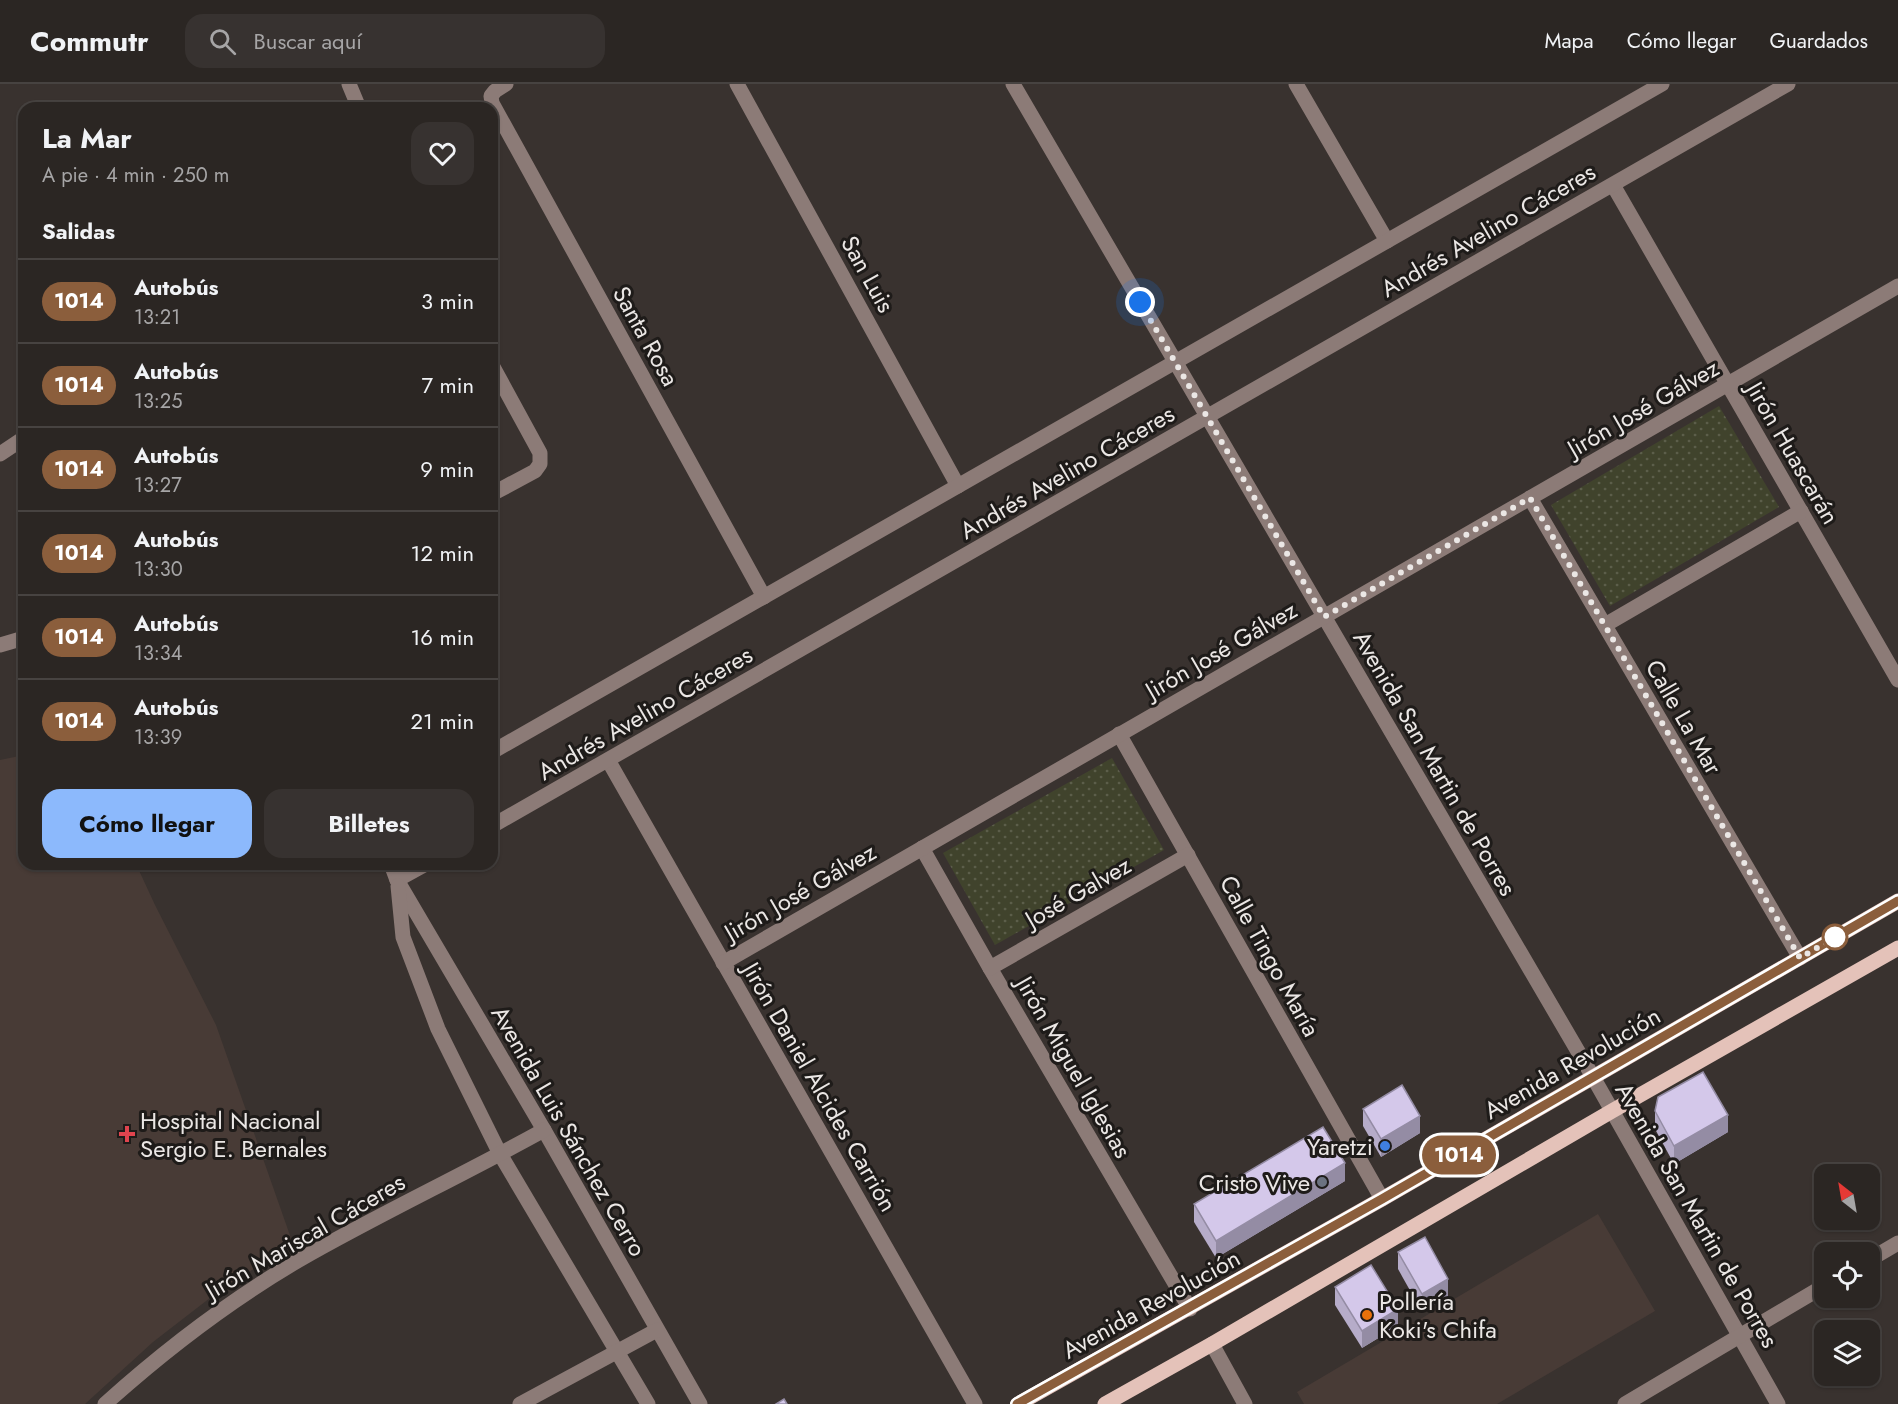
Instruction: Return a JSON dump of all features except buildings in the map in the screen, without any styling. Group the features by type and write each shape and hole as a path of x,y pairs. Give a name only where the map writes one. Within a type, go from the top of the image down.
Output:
{"main road":[{"name":"Avenida Revolución","path":"1018,1404 1190,1309 1898,901"},
{"path":"1105,1404 1898,948"}],"street":[{"path":"349,84 356,102"},
{"name":"Santa Rosa","path":"492,102 491,96 506,84"},
{"name":"San Luis","path":"737,84 958,486"},
{"name":"Avenida San Martin de Porres","path":"1012,84 1593,1077 1778,1404"},
{"path":"1296,84 1386,241"},
{"name":"Andrés Avelino Cáceres","path":"498,749 1662,84"},
{"name":"Andrés Avelino Cáceres","path":"498,823 1788,84"},
{"name":"Santa Rosa","path":"498,114 764,597"},
{"name":"Jirón Huascarán","path":"1613,184 1898,680"},
{"name":"Jirón José Gálvez","path":"723,963 1898,286"},
{"path":"498,376 540,453 540,464 535,471 498,491"},
{"path":"0,454 18,442"},
{"name":"Calle La Mar","path":"1530,498 1800,958"},
{"path":"1605,625 1801,511"},
{"path":"0,645 18,640"},
{"name":"Calle Tingo María","path":"1119,734 1382,1199"},
{"name":"Jirón Daniel Alcides Carrión","path":"608,760 975,1404"},
{"name":"Jirón Miguel Iglesias","path":"922,848 1190,1309"},
{"name":"José Galvez","path":"990,968 1188,855"},
{"name":"Avenida Luis Sánchez Cerro","path":"393,870 700,1404"},
{"path":"397,880 415,870"},
{"name":"Avenida Luis Sánchez Cerro","path":"397,880 403,937 438,1029 500,1154 648,1404"},
{"name":"Jirón Mariscal Cáceres","path":"105,1404 147,1366 211,1316 297,1262 543,1130"},
{"path":"1880,1254 1898,1243"},
{"path":"1625,1404 1814,1292"},
{"path":"520,1404 657,1330"},
{"path":"1212,1344 1245,1404"}],"shaded area":[{"name":"Hospital Nacional Sergio E. Bernales","path":"18,756 18,870 139,870 216,1025 293,1244 219,1291 153,1342 85,1404 0,1404 0,760"},
{"path":"1598,1214 1655,1311 1497,1404 1304,1404 1297,1392"}],"green space":[{"path":"1719,406 1779,507 1610,606 1551,505"},
{"path":"1112,758 1164,850 995,945 943,853"}],"bus line":[{"name":"1014","path":"1017,1404 1190,1309 1898,901"}],"place":[{"name":"Hospital Nacional Sergio E. Bernales","path":"127,1134"},
{"name":"Yaretzi","path":"1385,1146"},
{"name":"Cristo Vive","path":"1322,1182"},
{"name":"Pollería Koki's Chifa","path":"1367,1315"}],"route":[{"path":"1140,302 1324,617 1530,498 1800,958 1839,935 1835,937"}]}
